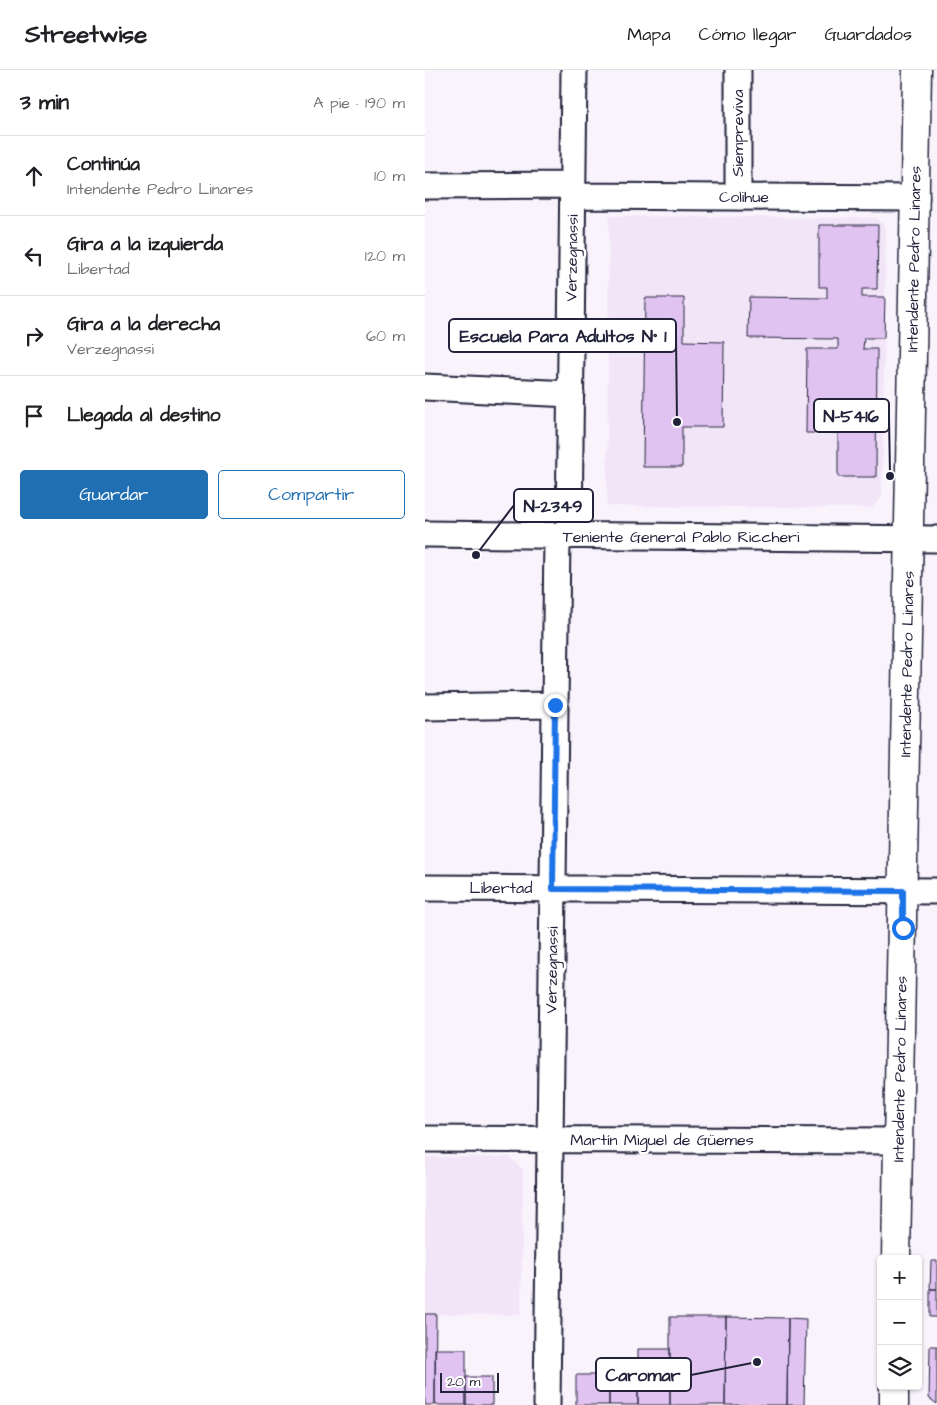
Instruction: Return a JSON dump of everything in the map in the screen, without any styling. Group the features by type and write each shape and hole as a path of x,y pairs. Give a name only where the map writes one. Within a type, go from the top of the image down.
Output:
{"main road":[{"name":"Intendente Pedro Linares","path":"897,1255 917,70"},
{"path":"894,1390 894,1405"}],"street":[{"name":"Verzegnassi","path":"547,1405 555,705 571,394 574,70"},
{"name":"Siempreviva","path":"737,197 739,70"},
{"name":"Colihue","path":"425,186 737,197 916,198"},
{"path":"425,387 571,394"},
{"name":"Teniente General Pablo Riccheri","path":"425,534 937,539"},
{"path":"425,707 555,705"},
{"name":"Libertad","path":"425,888 937,891"},
{"name":"Martín Miguel de Güemes","path":"425,1140 898,1141"}],"shaded area":[{"path":"609,216 877,218 886,228 882,497 872,508 607,506"},
{"path":"425,1157 509,1157 523,1170 521,1315 425,1314"}],"building":[{"path":"819,225 878,225 877,289 862,289 862,297 885,297 884,338 864,338 863,349 877,349 876,477 838,477 838,433 806,433 807,349 838,349 838,339 748,338 749,297 827,298 827,287 819,287"},
{"path":"645,298 684,298 684,341 724,342 723,427 682,427 682,467 643,467"},
{"path":"931,1261 937,1261 937,1289 930,1289"},
{"path":"930,1289 937,1289 937,1317 930,1317"},
{"path":"425,1314 436,1314 435,1405 425,1405"},
{"path":"670,1317 726,1317 725,1405 670,1405"},
{"path":"726,1317 788,1318 787,1405 725,1405"},
{"path":"788,1318 806,1319 804,1405 787,1405"},
{"path":"930,1346 937,1346 937,1404 929,1398"},
{"path":"435,1349 466,1349 466,1405 435,1405"},
{"path":"638,1349 670,1349 670,1405 638,1405"},
{"path":"576,1375 609,1375 609,1405 576,1405"},
{"path":"609,1375 638,1375 638,1405 609,1405"},
{"path":"466,1377 492,1377 492,1405 466,1405"}],"place":[{"name":"Escuela Para Adultos N° 1","path":"677,422"},
{"name":"N-5416","path":"890,476"},
{"name":"N-2349","path":"476,555"},
{"name":"Caromar","path":"757,1362"}],"route":[{"path":"555,705 553,889 903,891 903,928"}]}
